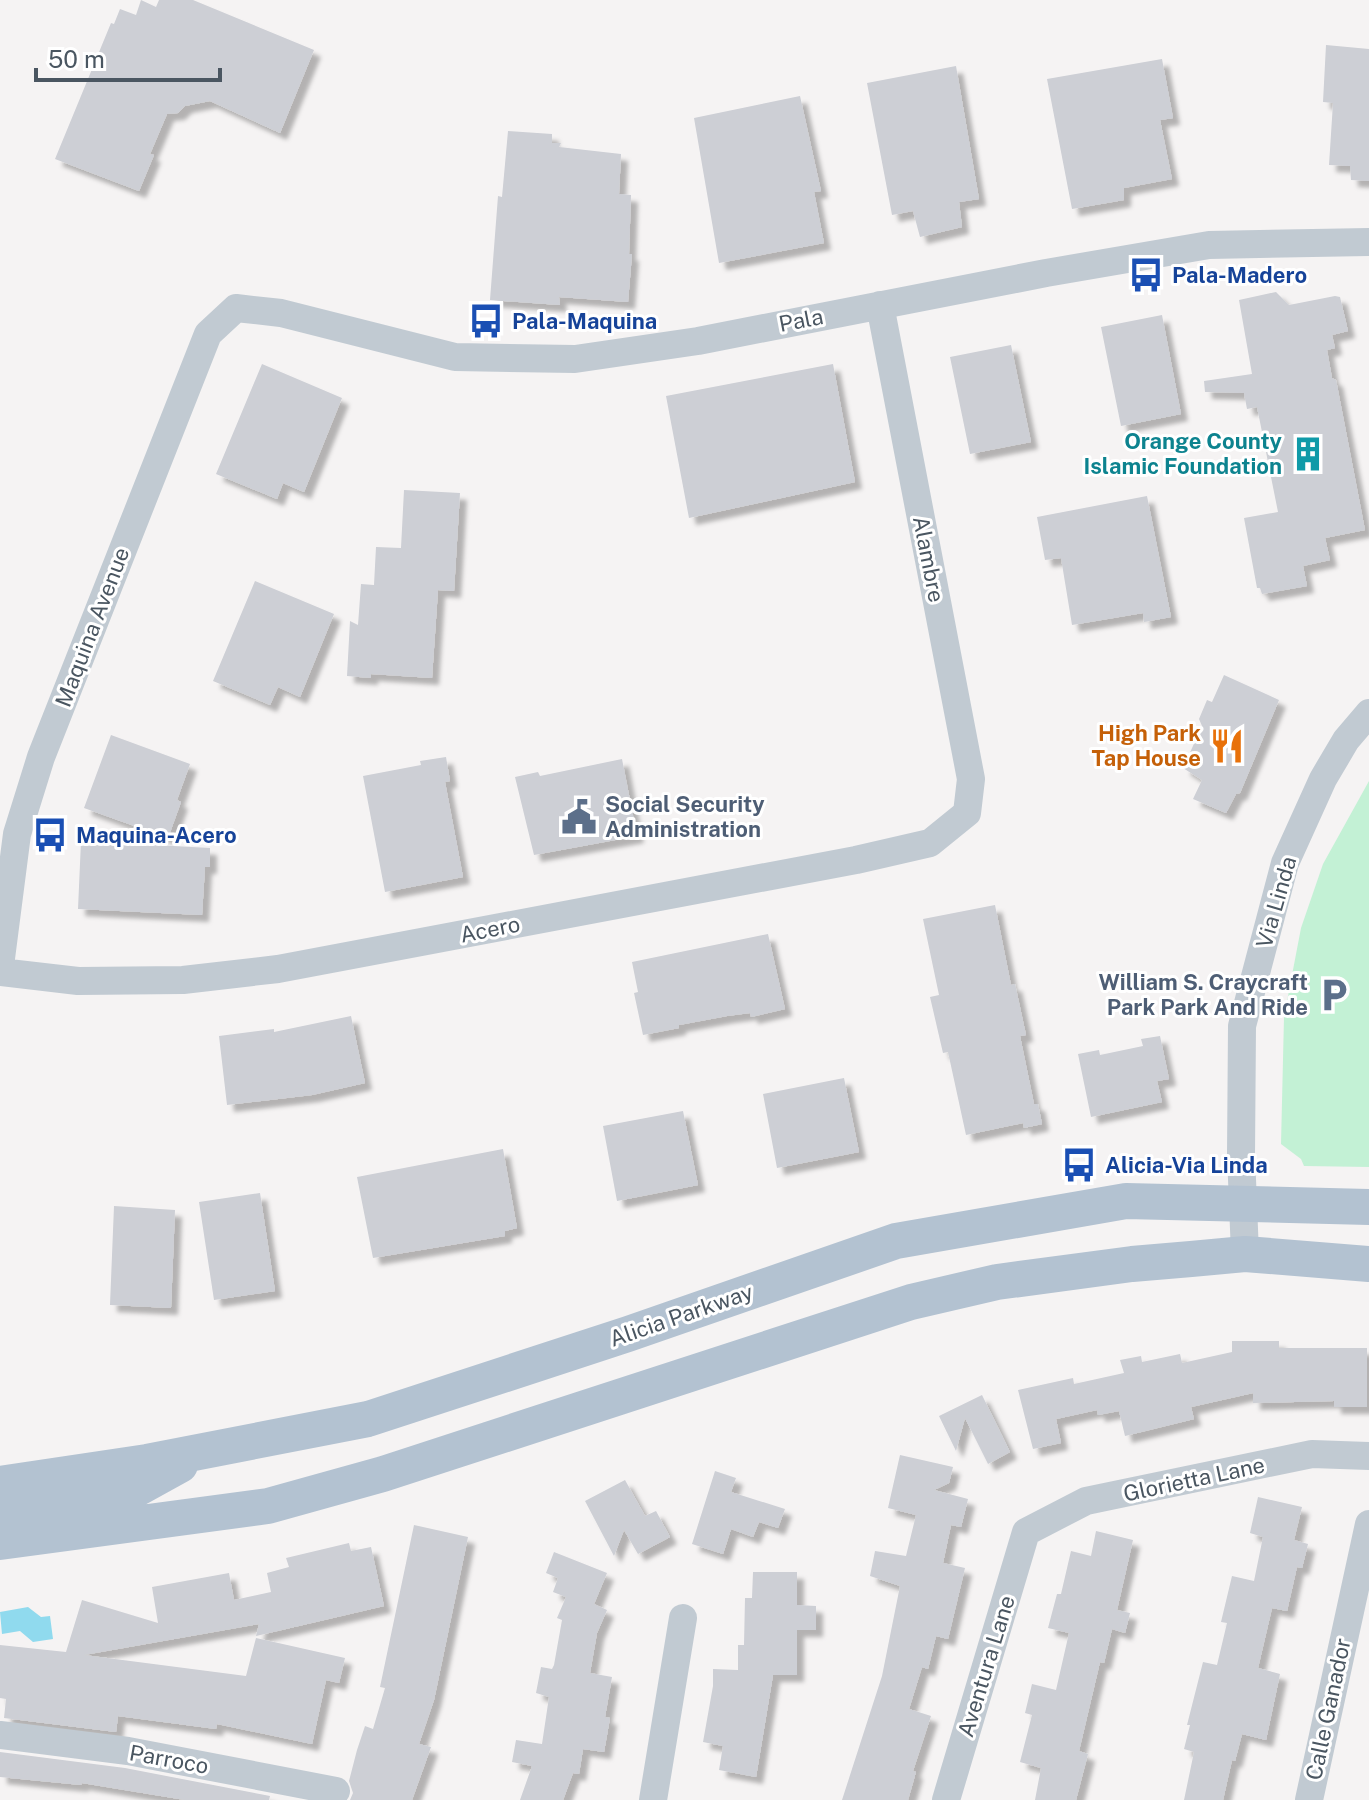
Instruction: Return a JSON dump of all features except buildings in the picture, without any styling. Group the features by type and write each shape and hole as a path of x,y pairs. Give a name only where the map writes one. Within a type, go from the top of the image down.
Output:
{"main road":[{"name":"Alicia Parkway","path":"0,1484 368,1419 628,1334 896,1241 1126,1201 1369,1207"},
{"path":"0,1542 268,1506 398,1469 911,1302 997,1282 1132,1264 1245,1254 1369,1264"},
{"path":"0,1511 122,1497 206,1450"}],"street":[{"name":"Pala","path":"236,308 281,313 455,357 575,359 672,345 1209,245 1369,242"},
{"name":"Alambre","path":"880,305 971,779 967,813"},
{"name":"Maquina Avenue","path":"0,969 17,834 41,757 208,334 236,308"},
{"name":"Via Linda","path":"1245,1254 1241,1154 1242,1026 1285,863 1323,779 1346,740 1369,713"},
{"name":"Acero","path":"0,969 78,981 168,980 278,969 856,860 930,843 967,813"},
{"name":"Glorietta Lane","path":"1026,1532 1086,1501 1312,1454 1369,1456"},
{"name":"Calle Ganador","path":"1309,1800 1369,1524"},
{"name":"Aventura Lane","path":"946,1800 1026,1532"},
{"path":"658,1798 683,1618"},
{"name":"Parroco","path":"0,1735 128,1751 336,1791"}],"green space":[{"path":"1369,781 1369,1167 1304,1166 1301,1159 1281,1144 1284,1017 1301,928 1323,864"}],"water":[{"path":"28,1607 41,1617 50,1616 53,1639 33,1642 20,1631 2,1634 0,1612"}],"place":[{"name":"Pala-Madero","path":"1146,275"},
{"name":"Pala-Maquina","path":"486,321"},
{"name":"Orange County Islamic Foundation","path":"1308,454"},
{"name":"High Park Tap House","path":"1227,746"},
{"name":"Social Security Administration","path":"579,817"},
{"name":"Maquina-Acero","path":"50,835"},
{"name":"William S. Craycraft Park Park And Ride","path":"1334,995"},
{"name":"Alicia-Via Linda","path":"1079,1165"}]}
